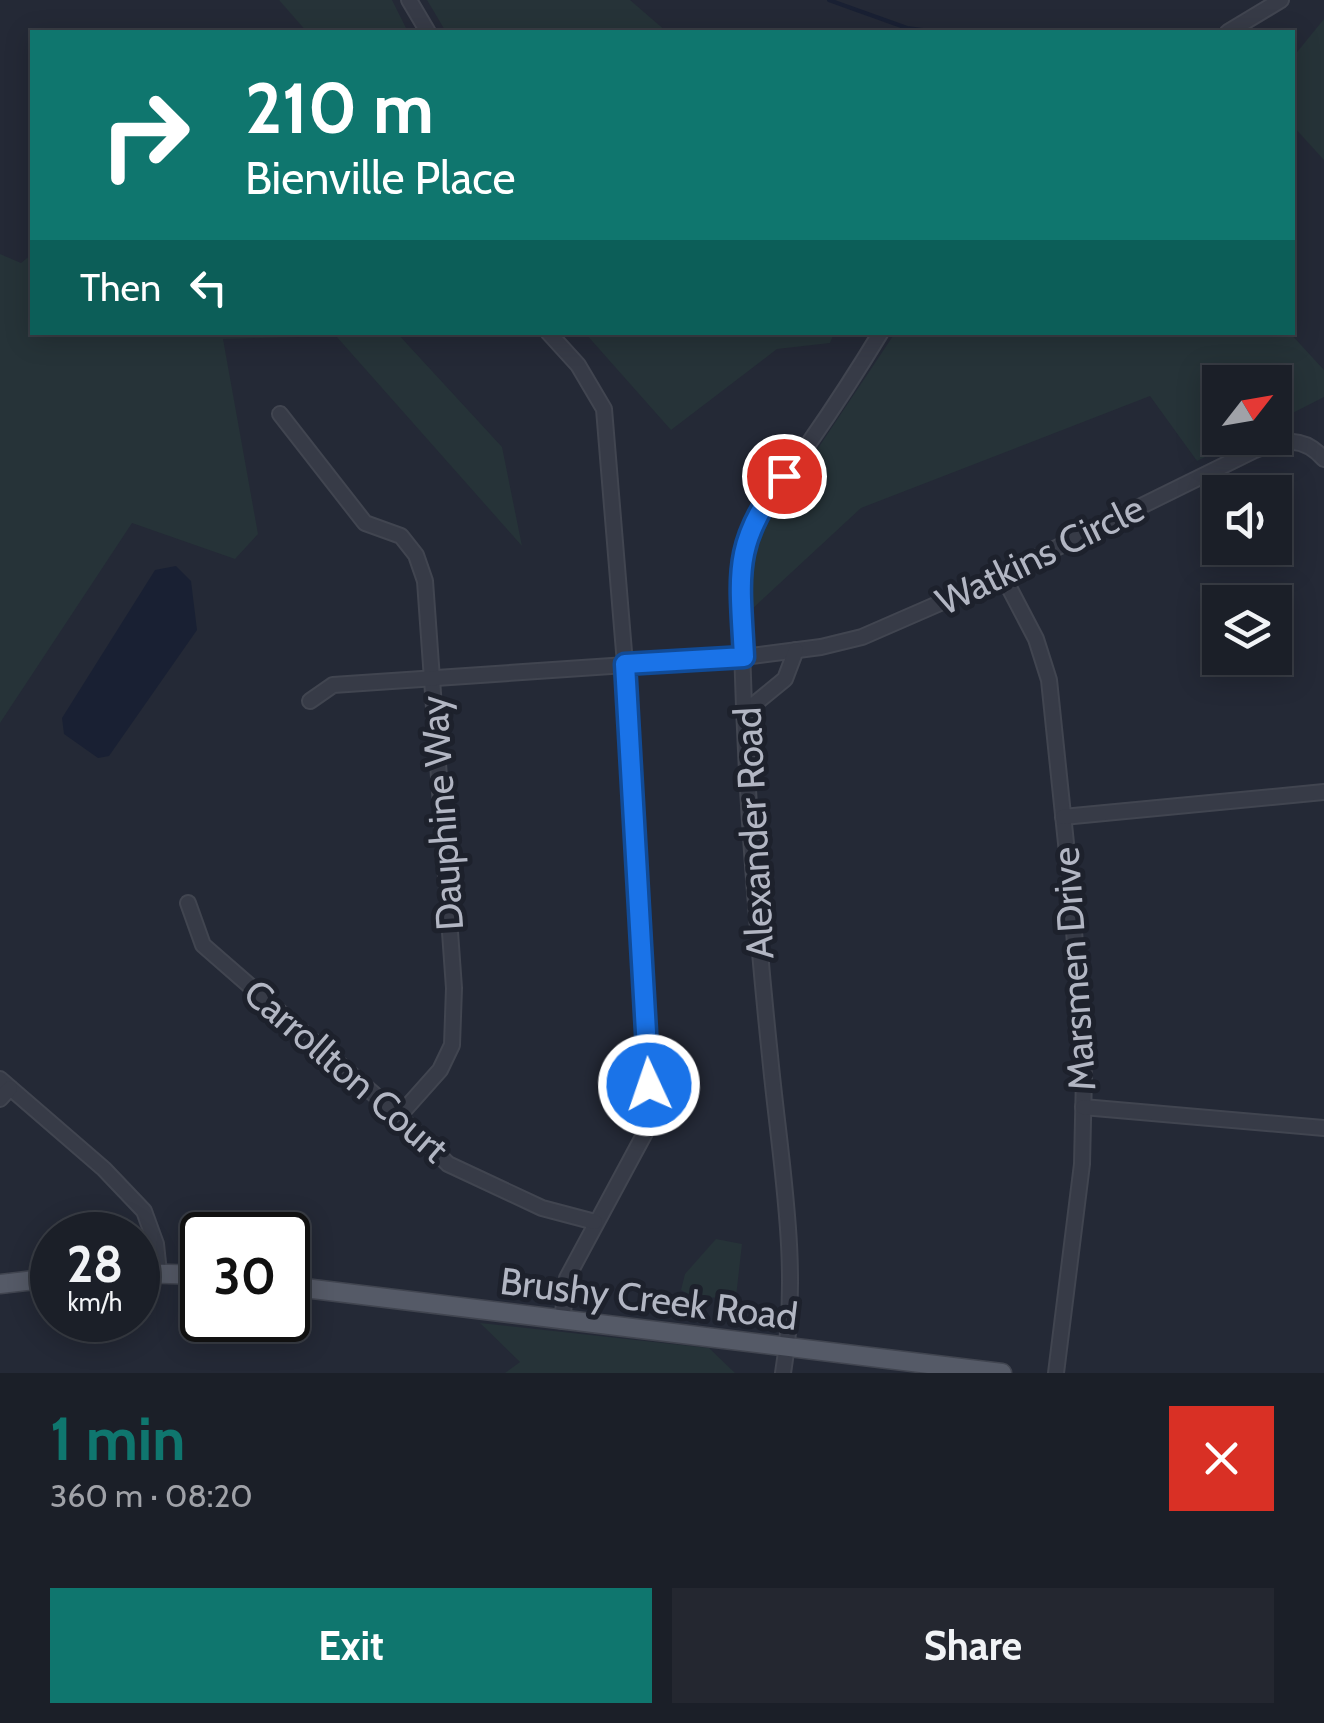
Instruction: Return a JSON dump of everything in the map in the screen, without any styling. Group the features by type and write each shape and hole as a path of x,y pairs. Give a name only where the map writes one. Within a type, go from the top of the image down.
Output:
{"main road":[{"path":"0,1284 30,1281"},
{"name":"Brushy Creek Road","path":"310,1289 999,1373"}],"street":[{"path":"410,0 427,30"},
{"path":"1231,30 1282,0"},
{"path":"551,335 578,365 604,409 625,664 649,1116 645,1133 566,1278 562,1322"},
{"name":"Alexander Road","path":"783,1373 792,1300 790,1236 764,993 746,711 742,562 751,525 765,501 825,420 879,335"},
{"name":"Dauphine Way","path":"280,414 365,524 400,536 416,554 425,580 454,988 452,1044 440,1070 399,1116"},
{"name":"Watkins Circle","path":"310,702 332,685 744,657 862,637 1280,441 1303,443 1324,459"},
{"name":"Marsmen Drive","path":"1002,574 1036,640 1050,680 1080,992 1082,1164 1056,1373"},
{"path":"746,711 784,679 796,650"},
{"path":"1063,817 1324,792"},
{"name":"Carrollton Court","path":"188,903 203,945 399,1116 448,1164 542,1208 594,1222"},
{"path":"3,1089 104,1169 145,1212"},
{"path":"1084,1107 1324,1128"}],"shaded area":[{"path":"279,0 392,0 407,30 305,30"},
{"path":"427,0 630,0 665,30 445,30"},
{"path":"1324,19 1324,160 1295,128 1295,55"},
{"path":"0,254 21,263 30,256 30,335 399,335 502,447 522,546 336,336 223,339 258,534 235,559 132,523 0,723"},
{"path":"587,335 833,335 830,343 777,349 671,430"},
{"path":"894,335 1292,335 1324,370 1324,397 1292,413 1292,365 1202,365 1202,455 1209,455 1197,461 1150,396 861,508 737,623 754,544"},
{"path":"716,1239 742,1244 736,1297 695,1298 681,1290 685,1274"},
{"path":"480,1323 709,1348 735,1373 505,1373 520,1362"}],"water":[{"path":"176,566 191,581 197,630 109,756 98,758 64,734 62,718 155,570"}],"waterway":[{"path":"829,0 922,30"}],"route":[{"path":"649,1085 625,664 744,657 741,592 745,544 758,512 784,476"}]}
